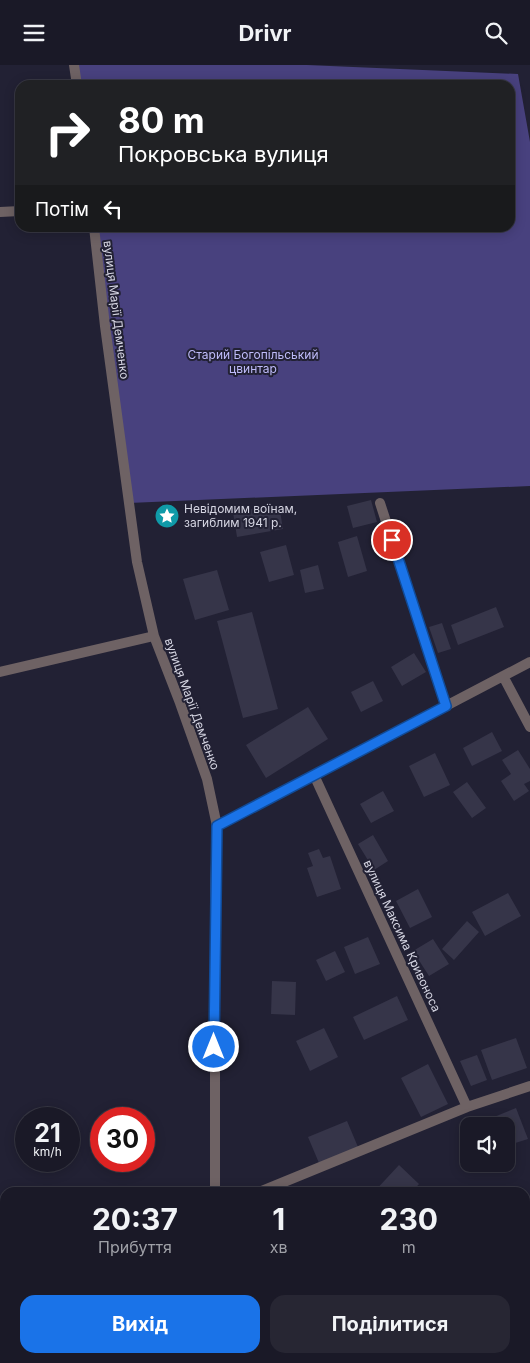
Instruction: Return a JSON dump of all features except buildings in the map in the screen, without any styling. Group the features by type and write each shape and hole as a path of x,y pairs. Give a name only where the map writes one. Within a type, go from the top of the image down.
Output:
{"street":[{"path":"74,65 76,80"},
{"path":"0,212 15,211"},
{"name":"вулиця Марії Демченко","path":"95,232 105,326 137,562 154,636 207,779 217,826 215,909 215,1187"},
{"path":"380,503 446,706"},
{"path":"0,672 154,636"},
{"path":"217,826 530,662"},
{"path":"503,676 530,727"},
{"name":"вулиця Максима Кривоноса","path":"314,775 467,1107"},
{"path":"272,1187 467,1107 530,1086"}],"green space":[{"name":"Старий Богопільський цвинтар","path":"75,65 307,65 518,74 530,142 530,486 129,503 95,232 515,232 515,80 76,80"}],"place":[{"name":"Невідомим воїнам, загиблим 1941 р.","path":"167,516"}],"route":[{"path":"214,1047 217,826 446,706 392,540"}]}
